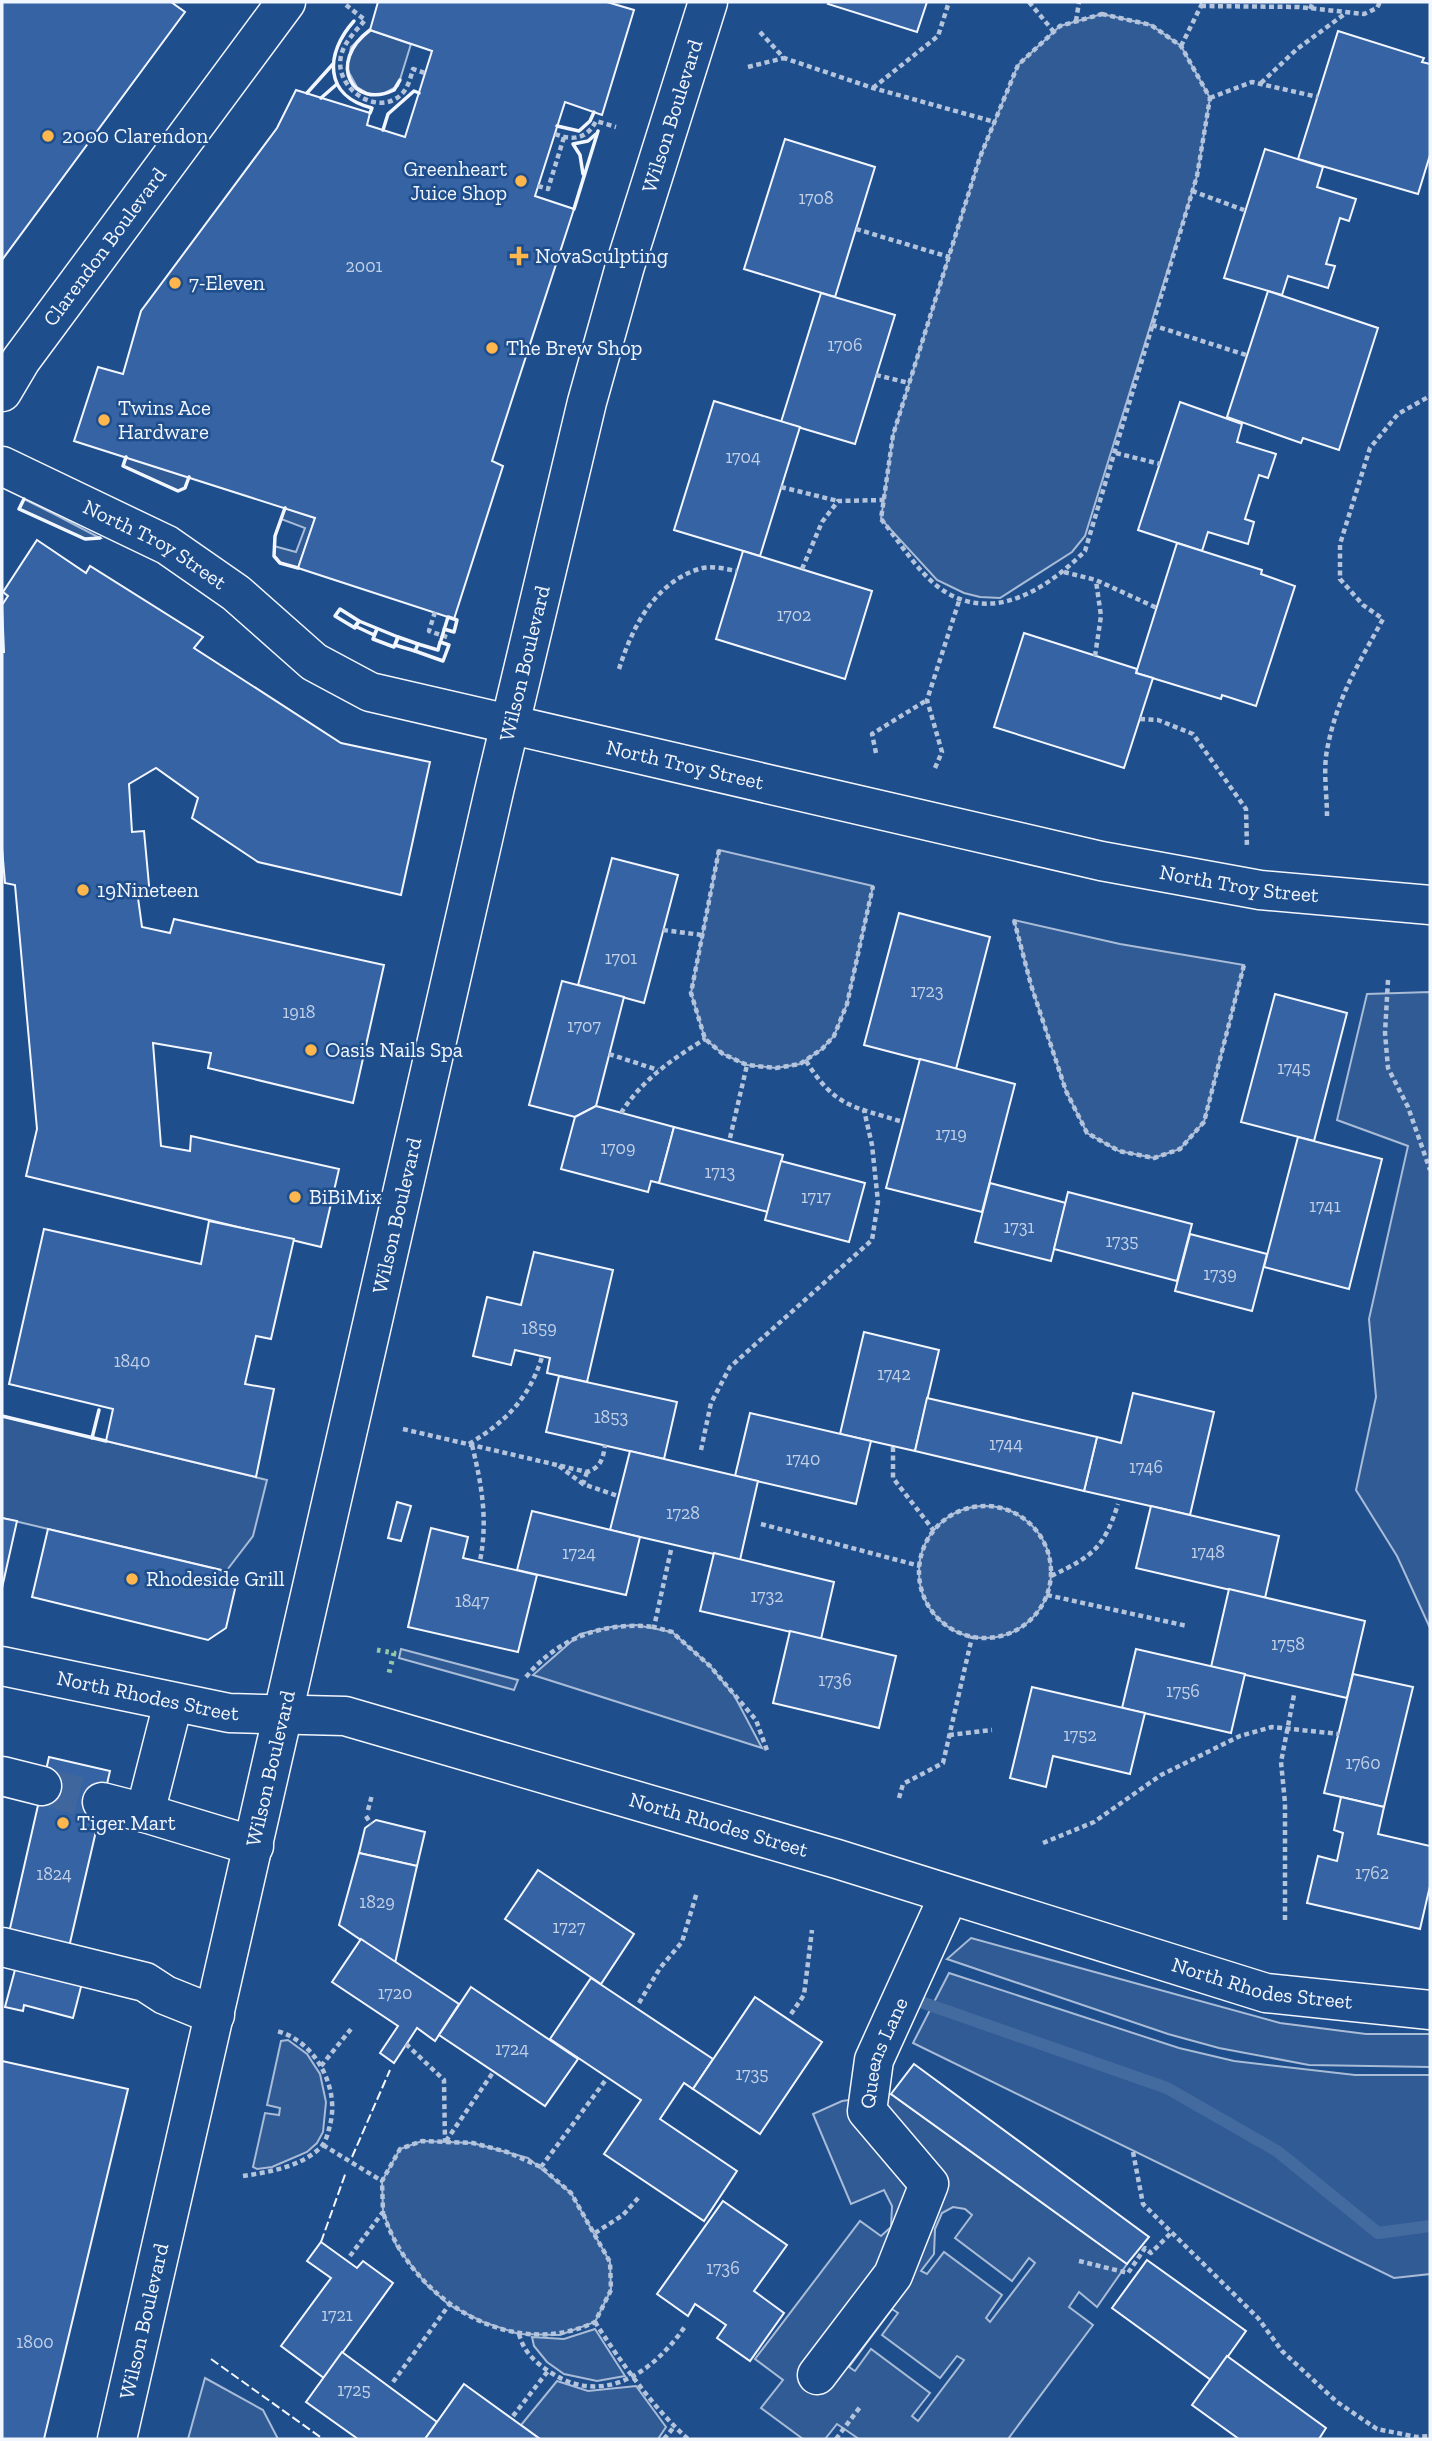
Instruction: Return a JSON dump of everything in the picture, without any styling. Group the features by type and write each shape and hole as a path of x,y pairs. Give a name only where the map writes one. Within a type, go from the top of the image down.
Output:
{"street":[{"name":"Clarendon Boulevard","path":"2,392 21,360 286,2"},
{"name":"Wilson Boulevard","path":"117,2439 587,402 625,266 708,2"},
{"name":"North Troy Street","path":"2,466 174,549 236,593 296,649 342,679 370,691 1101,861 1248,887 1430,905"},
{"name":"North Rhodes Street","path":"2,1668 229,1713 345,1716 837,1859 1266,1993 1430,2010"},
{"path":"145,1813 173,1703"},
{"path":"2,1776 41,1786"},
{"path":"102,1802 254,1846"},
{"name":"Queens Lane","path":"817,2375 893,2275 929,2184 867,2111 873,2060 949,1895"},
{"path":"2,1947 145,1982 165,1995 215,2015"}],"path":[{"path":"873,88 938,36 949,2"},
{"path":"1029,2 1054,32"},
{"path":"1076,21 1079,2"},
{"path":"1310,9 1313,2"},
{"path":"1181,46 1202,4 1310,9 1364,15 1377,8 1380,2"},
{"path":"346,5 365,20 346,45 340,63 344,80 358,96 371,102 388,101 406,88 413,69 425,73"},
{"path":"1260,84 1297,49 1346,13"},
{"path":"1102,14 1151,25 1181,46 1210,98 1192,191 1085,551 1045,586 1007,602 960,598 935,584 881,519 893,435 979,157 1018,65 1054,32 1076,21 1102,14"},
{"path":"760,32 785,58 873,88 995,122"},
{"path":"748,67 785,58"},
{"path":"1210,98 1252,82 1318,97"},
{"path":"555,134 564,138 587,134 596,121 616,127"},
{"path":"538,186 548,189 564,138"},
{"path":"1192,191 1244,210"},
{"path":"856,229 949,257"},
{"path":"1152,325 1246,355"},
{"path":"876,375 909,383"},
{"path":"1327,816 1326,753 1337,713 1351,673 1383,620 1363,605 1340,579 1340,544 1370,448 1398,414 1430,396"},
{"path":"1116,453 1160,464"},
{"path":"781,487 838,501 884,500"},
{"path":"802,569 822,522 838,501"},
{"path":"619,669 630,636 646,609 673,583 699,569 713,567 737,571"},
{"path":"1064,572 1096,580 1157,608"},
{"path":"1095,656 1101,616 1096,580"},
{"path":"935,768 942,752 927,700 960,598"},
{"path":"435,612 429,631 450,638"},
{"path":"876,753 872,734 927,700"},
{"path":"1140,719 1158,720 1193,734 1228,780 1246,809 1248,887"},
{"path":"719,850 691,992 705,1039 723,1054 747,1065 776,1068 806,1061 834,1036 847,1004 873,886"},
{"path":"1014,920 1031,985 1066,1091 1087,1133 1119,1151 1154,1158 1180,1149 1205,1122 1244,965"},
{"path":"663,930 702,935"},
{"path":"1388,979 1385,1033 1388,1068 1408,1107 1430,1170"},
{"path":"621,1113 633,1093 658,1070 705,1039"},
{"path":"609,1054 658,1070"},
{"path":"806,1061 820,1084 842,1103 903,1122"},
{"path":"730,1138 747,1065"},
{"path":"701,1450 711,1403 730,1367 872,1240 878,1202 872,1145 864,1110"},
{"path":"470,1445 516,1409 542,1357"},
{"path":"403,1429 587,1472 597,1468 603,1459 605,1445"},
{"path":"470,1445 484,1498 484,1539 480,1561"},
{"path":"893,1447 893,1478 934,1531"},
{"path":"558,1465 583,1484 618,1496"},
{"path":"583,1484 587,1472"},
{"path":"1051,1576 1075,1564 1108,1536 1118,1504"},
{"path":"989,1506 1009,1510 1027,1521 1041,1536 1049,1555 1051,1576 1047,1595 1038,1612 1009,1634 990,1638 972,1637 953,1631 938,1619 927,1603 920,1585 920,1566 924,1547 934,1531 950,1517 968,1508 989,1506"},
{"path":"761,1524 920,1566"},
{"path":"654,1627 671,1550"},
{"path":"1047,1595 1187,1626"},
{"path":"526,1677 551,1653 580,1634 611,1627 654,1627 672,1632 710,1666 756,1720 768,1753"},
{"path":"898,1798 903,1784 943,1763 972,1637"},
{"path":"1285,1920 1285,1803 1281,1762 1294,1695"},
{"path":"1043,1843 1094,1822 1196,1755 1240,1735 1272,1727 1339,1734"},
{"path":"949,1735 992,1730"},
{"path":"368,1810 372,1795"},
{"path":"366,1816 371,1824"},
{"path":"639,2003 660,1968 682,1942 697,1892"},
{"path":"791,2014 804,1995 811,1930"},
{"path":"321,2066 351,2029"},
{"path":"243,2176 281,2169 305,2158 323,2145 332,2105 329,2085 321,2066 299,2041 277,2031"},
{"path":"406,2044 444,2080 445,2142"},
{"path":"445,2142 494,2071"},
{"path":"541,2167 605,2081"},
{"path":"422,2141 445,2142 473,2143 507,2152 541,2167 571,2193 610,2262 611,2290 595,2322 560,2335 520,2333 473,2319 449,2305 411,2268 388,2231 383,2213 382,2181 400,2149 422,2141"},
{"path":"323,2145 382,2181"},
{"path":"1133,2152 1143,2204 1230,2288 1258,2318 1282,2351 1337,2402 1377,2428 1417,2437 1430,2436"},
{"path":"595,2233 623,2215 640,2196"},
{"path":"350,2256 383,2213"},
{"path":"1079,2261 1128,2273 1145,2248 1151,2253 1171,2233"},
{"path":"393,2382 449,2305"},
{"path":"595,2322 635,2378 674,2427 688,2439"},
{"path":"520,2333 523,2348 548,2371 584,2385 611,2387 635,2378 660,2358 686,2325"},
{"path":"513,2416 548,2371"},
{"path":"836,2439 860,2407"},
{"path":"664,2439 674,2427"}],"shaded area":[{"path":"1102,14 1151,25 1181,46 1210,98 1197,176 1085,536 1072,552 1000,598 980,597 964,593 937,580 881,519 893,435 980,157 1018,65 1060,26"},
{"path":"370,30 411,44 398,86 381,95 369,94 357,87 347,69 351,47"},
{"path":"126,457 189,477 185,488 178,491 123,466"},
{"path":"24,499 100,538 85,539 19,509"},
{"path":"285,508 315,518 298,568 280,563 274,556 274,546 296,552 305,528 281,519"},
{"path":"719,850 873,886 847,1004 834,1036 822,1049 800,1064 776,1068 747,1065 723,1054 705,1039 691,993"},
{"path":"1014,920 1120,944 1244,965 1204,1122 1180,1149 1154,1158 1119,1151 1087,1133 1066,1091 1031,985"},
{"path":"1430,992 1430,1628 1397,1556 1356,1490 1376,1397 1369,1319 1408,1146 1337,1120 1367,994"},
{"path":"2,1416 267,1480 253,1536 227,1570 221,1570 2,1518"},
{"path":"985,1506 1010,1511 1032,1525 1046,1547 1051,1572 1046,1597 1032,1619 1010,1633 985,1638 960,1633 938,1619 924,1597 919,1572 924,1547 938,1525 960,1511"},
{"path":"636,1625 672,1632 710,1666 734,1695 762,1748 533,1675 580,1634"},
{"path":"401,1649 518,1680 514,1690 399,1658"},
{"path":"971,1938 1280,2023 1366,2034 1430,2034 1430,2067 1309,2065 1219,2048 1168,2034 947,1959"},
{"path":"949,1973 1179,2048 1234,2061 1355,2075 1430,2075 1430,2274 1394,2278 913,2043"},
{"path":"288,2040 307,2054 320,2074 326,2102 323,2132 317,2143 307,2152 272,2167 257,2169 253,2167 265,2113 279,2115 280,2108 267,2105 281,2041"},
{"path":"891,2094 1127,2264 1097,2307 1079,2292 1069,2307 1093,2325 1008,2439 859,2439 837,2424 825,2439 803,2439 761,2408 783,2380 755,2359 860,2221 881,2236 891,2227 892,2206 884,2190 851,2204 813,2114 842,2101","holes":["953,2207 965,2209 972,2215 955,2238 1012,2281 1029,2258 1035,2263 990,2322 986,2318 1002,2295 944,2252 927,2274 921,2271 934,2254 935,2229 942,2213","892,2309 898,2313 882,2335 940,2378 957,2356 964,2360 918,2421 912,2416 930,2393 871,2349 855,2371 849,2367"]},
{"path":"422,2141 473,2143 528,2158 571,2193 610,2262 611,2290 595,2322 560,2335 519,2334 483,2322 449,2305 426,2284 397,2247 383,2212 382,2181 400,2149"},
{"path":"595,2329 625,2376 597,2381 564,2374 547,2362 534,2346 532,2337 564,2339"},
{"path":"205,2378 263,2410 278,2439 188,2439"},
{"path":"557,2381 588,2391 636,2386 666,2427 658,2439 540,2439 521,2425"}],"building":[{"name":"2000 Clarendon","path":"2,2 171,2 185,12 2,260"},
{"path":"378,2 607,2 634,10 602,115 565,102 535,196 574,209 492,461 503,466 454,619 298,568 315,518 74,441 98,367 123,374 141,311 277,128 296,90 370,113 367,125 405,137 432,51 370,30"},
{"path":"927,2 917,32 828,4"},
{"path":"1338,31 1424,58 1422,62 1430,64 1430,155 1418,194 1298,159"},
{"path":"785,139 875,167 835,297 744,269"},
{"path":"1265,149 1323,167 1317,187 1356,199 1349,221 1340,218 1326,264 1335,266 1328,288 1288,276 1282,295 1224,278"},
{"path":"1268,291 1378,328 1339,450 1303,438 1301,443 1227,417"},
{"path":"821,293 895,315 855,444 781,422"},
{"path":"714,401 800,427 760,556 674,530"},
{"path":"1180,402 1242,424 1237,442 1276,454 1268,478 1259,475 1245,519 1254,522 1248,544 1208,532 1202,551 1138,530"},
{"name":"19Nineteen","path":"37,540 86,573 90,566 203,637 194,648 341,743 430,762 401,895 258,862 192,818 198,798 156,768 129,784 132,832 144,831 150,896 138,898 142,927 170,933 174,919 384,965 353,1103 208,1068 211,1053 153,1043 161,1146 190,1151 191,1136 339,1169 321,1247 26,1176 37,1129 15,885 5,883 2,848 2,605 8,596 3,592"},
{"path":"1177,543 1262,570 1261,574 1295,586 1256,706 1222,695 1221,699 1136,673"},
{"path":"743,551 872,591 845,679 716,639"},
{"path":"1024,633 1137,669 1136,673 1153,678 1124,768 994,727"},
{"path":"612,858 678,875 644,1003 578,985"},
{"path":"899,913 990,937 956,1069 864,1045"},
{"path":"562,981 624,997 596,1106 575,1117 529,1105"},
{"path":"1275,994 1347,1013 1314,1141 1241,1122"},
{"path":"920,1059 1015,1084 982,1212 886,1188"},
{"path":"596,1106 674,1127 659,1183 651,1181 648,1192 561,1169 575,1117"},
{"path":"674,1127 783,1155 768,1212 659,1183"},
{"path":"1298,1137 1382,1159 1349,1289 1264,1267"},
{"path":"781,1161 865,1183 849,1242 765,1220"},
{"path":"990,1183 1066,1203 1051,1261 975,1242"},
{"path":"1068,1192 1192,1224 1177,1281 1054,1249"},
{"path":"209,1221 294,1239 271,1339 256,1336 245,1384 274,1389 256,1477 106,1441 113,1409 9,1384 44,1229 201,1264"},
{"path":"1190,1234 1267,1254 1252,1311 1175,1291"},
{"path":"534,1252 613,1270 587,1382 547,1373 550,1358 515,1350 511,1365 473,1356 487,1297 521,1305"},
{"path":"864,1332 939,1350 915,1451 840,1434"},
{"path":"559,1376 677,1402 664,1459 546,1432"},
{"path":"1133,1393 1214,1412 1190,1515 1084,1491 1097,1437 1121,1443"},
{"path":"927,1398 1097,1437 1084,1491 915,1451"},
{"path":"750,1413 871,1441 856,1504 735,1476"},
{"path":"630,1451 758,1481 740,1560 610,1530"},
{"path":"397,1502 411,1506 401,1541 388,1538"},
{"path":"1151,1506 1279,1536 1265,1598 1136,1568"},
{"path":"532,1511 640,1537 626,1595 517,1570"},
{"path":"2,1518 17,1521 2,1588"},
{"path":"431,1528 468,1537 463,1558 537,1575 518,1652 408,1627"},
{"name":"Rhodeside Grill","path":"48,1529 221,1570 235,1589 226,1628 208,1640 32,1597"},
{"path":"714,1553 834,1582 821,1639 700,1611"},
{"path":"1229,1589 1365,1621 1347,1698 1211,1667"},
{"path":"790,1631 896,1656 879,1728 773,1703"},
{"path":"1136,1649 1245,1674 1231,1733 1122,1708"},
{"path":"1353,1674 1413,1687 1384,1807 1324,1793"},
{"path":"1032,1687 1145,1713 1130,1774 1053,1756 1046,1787 1010,1778"},
{"path":"49,1757 110,1771 66,1960 6,1946"},
{"path":"1341,1797 1384,1807 1378,1834 1430,1846 1430,1886 1420,1929 1307,1903 1318,1856 1337,1861 1343,1833 1334,1830"},
{"path":"376,1820 425,1832 417,1866 359,1853 365,1828"},
{"path":"359,1853 417,1866 395,1963 339,1925"},
{"path":"538,1870 634,1934 601,1984 505,1919"},
{"path":"361,1939 459,2004 435,2041 417,2028 394,2063 380,2053 398,2026 332,1982"},
{"path":"16,1966 82,1983 73,2018 24,2005 23,2011 5,2007"},
{"path":"591,1978 713,2059 693,2089 684,2083 660,2119 737,2171 704,2221 604,2154 641,2100 550,2039"},
{"path":"471,1987 578,2059 545,2106 439,2035"},
{"path":"755,1997 822,2042 760,2134 693,2089"},
{"path":"2,2061 128,2089 44,2439 2,2439"},
{"path":"914,2064 1149,2237 1127,2264 891,2094"},
{"path":"723,2201 787,2245 754,2291 784,2313 750,2361 717,2338 726,2325 695,2304 688,2316 657,2294"},
{"path":"321,2242 357,2268 363,2261 393,2283 324,2378 281,2346 331,2278 307,2261"},
{"path":"1147,2260 1246,2331 1211,2380 1112,2308"},
{"path":"342,2352 437,2422 425,2439 358,2439 306,2402"},
{"path":"1227,2356 1326,2428 1319,2439 1239,2439 1192,2405"},
{"path":"464,2384 540,2439 425,2439"}],"waterway":[{"path":"921,2002 1167,2088 1277,2151 1378,2233 1430,2226"}],"tunnel":[{"path":"42,1786 102,1802"}],"hedge":[{"path":"377,1650 394,1653 389,1673"}],"fence":[{"path":"352,2157 390,2070"},
{"path":"321,2242 346,2172"},
{"path":"211,2359 323,2439"}],"wall":[{"path":"354,21 338,46 334,72 337,84 344,94 372,108 370,113"},
{"path":"370,30 349,56 347,69 350,80 357,89 367,94 379,95 394,90 400,80"},
{"path":"307,93 333,64"},
{"path":"321,98 337,84"},
{"path":"383,130 388,114 414,91 419,93"},
{"path":"557,126 579,131 590,121 594,112"},
{"path":"574,209 598,131"},
{"path":"583,174 580,155 573,144 588,141 596,134"},
{"path":"126,457 123,466 178,491 185,488 189,477"},
{"path":"24,499 19,509 85,539 100,538"},
{"path":"285,508 275,536 274,556 280,563 298,568"},
{"path":"340,609 359,621 355,628 335,616 340,609"},
{"path":"441,640 448,617 457,620 454,632 444,629"},
{"path":"359,621 398,637 394,647 373,639 377,629 374,635 355,626 359,621"},
{"path":"398,637 418,644 415,651 395,645 398,637"},
{"path":"415,651 443,661 449,645 440,642 438,650 418,644"},
{"path":"92,1438 99,1410"},
{"path":"2,1416 106,1441"}],"place":[{"name":"2000 Clarendon","path":"48,136"},
{"name":"Greenheart Juice Shop","path":"521,181"},
{"name":"NovaSculpting","path":"519,256"},
{"name":"7-Eleven","path":"175,283"},
{"name":"The Brew Shop","path":"492,348"},
{"name":"Twins Ace Hardware","path":"104,420"},
{"name":"19Nineteen","path":"83,890"},
{"name":"Oasis Nails Spa","path":"311,1050"},
{"name":"BiBiMix","path":"295,1197"},
{"name":"Rhodeside Grill","path":"132,1579"},
{"name":"Tiger Mart","path":"63,1823"}]}
